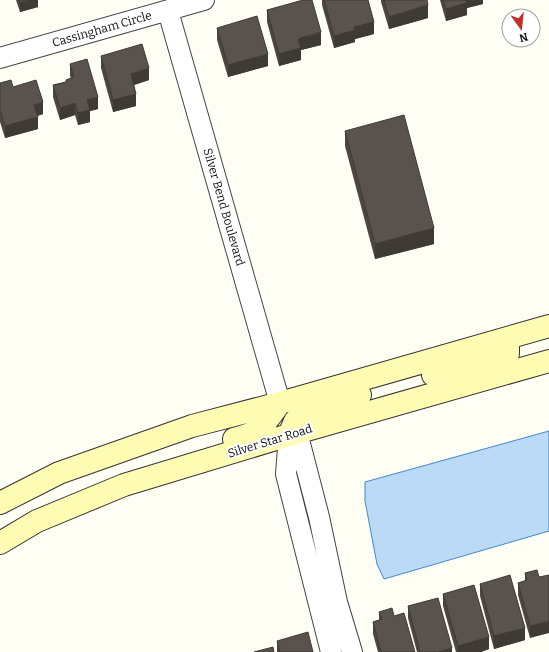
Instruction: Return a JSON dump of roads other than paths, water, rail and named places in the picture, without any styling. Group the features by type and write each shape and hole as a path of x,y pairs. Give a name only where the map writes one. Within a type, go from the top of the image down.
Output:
{"main road":[{"path":"0,503 59,472 192,426 280,403 549,326"},
{"path":"293,433 295,421 306,414 342,400 508,354 508,338"},
{"name":"Silver Star Road","path":"0,543 37,521 124,485 293,433 549,361"},
{"path":"37,521 63,496 127,471 248,435 260,428 280,403"}],"street":[{"name":"Cassingham Circle","path":"0,58 204,0"},
{"name":"Silver Bend Boulevard","path":"168,11 280,403"},
{"path":"293,433 319,517 337,602 352,652"},
{"path":"293,433 286,474 331,652"},
{"path":"313,581 332,576"}],"water":[{"path":"549,431 549,531 384,579 377,564 365,501 365,482"}]}
